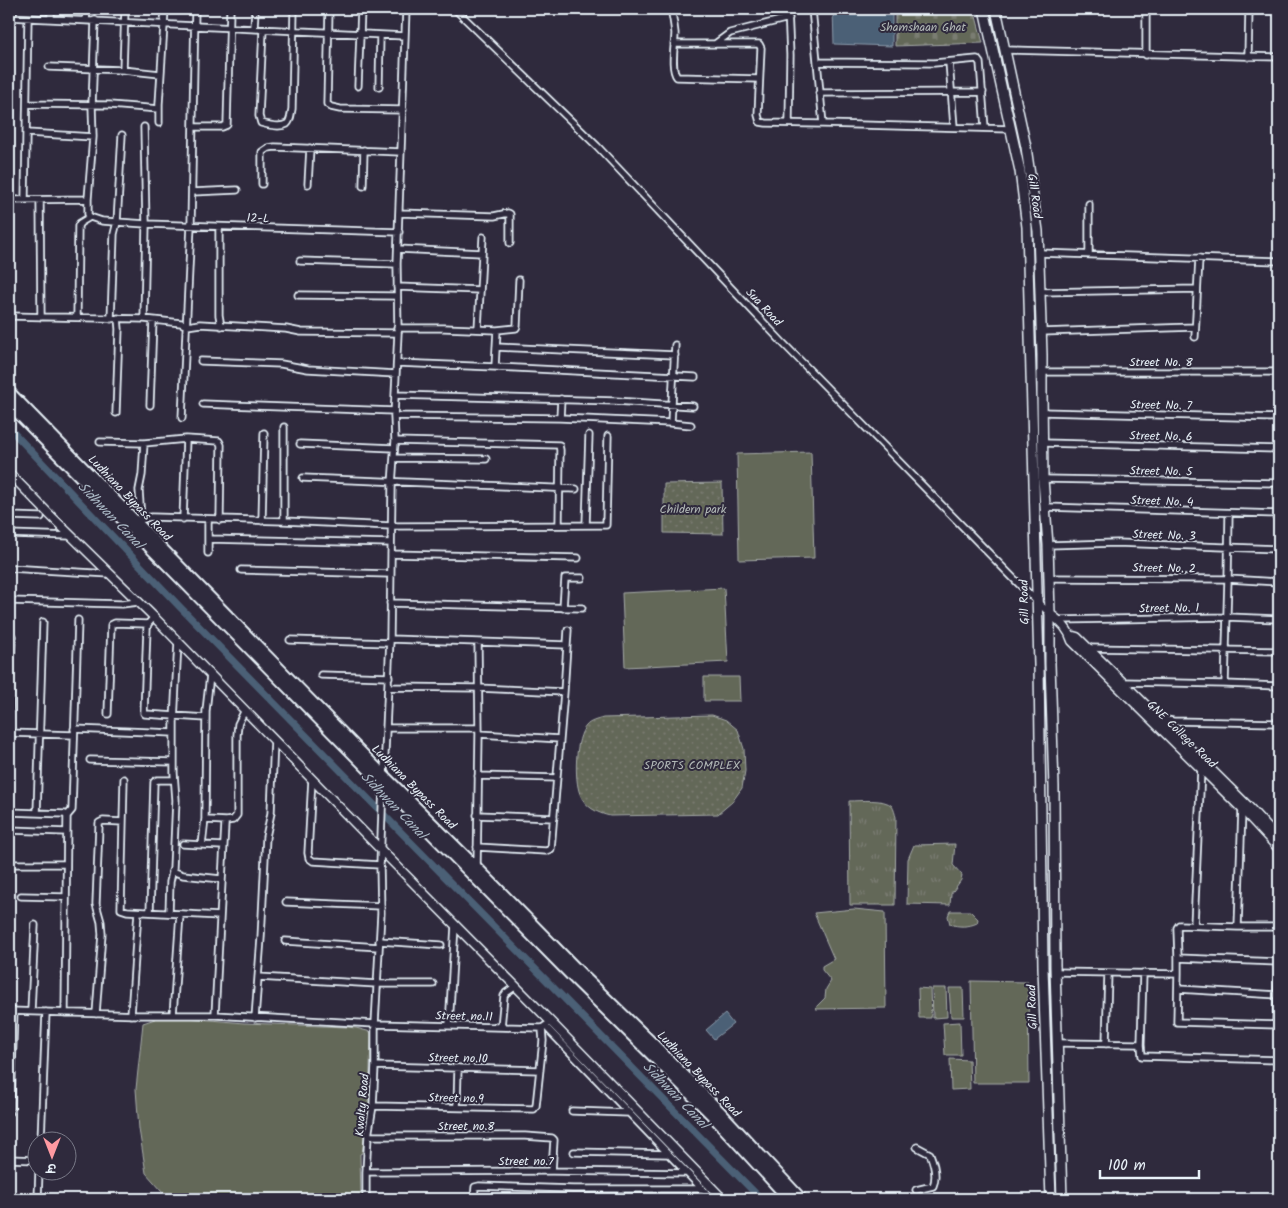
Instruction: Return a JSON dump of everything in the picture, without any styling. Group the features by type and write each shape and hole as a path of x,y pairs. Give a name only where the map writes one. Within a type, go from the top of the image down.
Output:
{"highway":[{"name":"Ludhiana Bypass Road","path":"9,392 139,520 383,785 477,868 719,1111 802,1199"},
{"name":"Ludhiana Bypass Road","path":"9,404 383,785 713,1116 789,1199"}],"main road":[{"name":"Gill Road","path":"984,9 1020,171 1028,234 1043,967 1051,1199"},
{"name":"Gill Road","path":"996,9 1026,148 1035,205 1039,253 1042,332 1043,480 1048,545 1050,614 1054,787 1055,972 1062,1199"}],"street":[{"path":"17,9 17,17"},
{"path":"51,9 51,18"},
{"path":"86,20 87,9"},
{"path":"123,70 125,9"},
{"path":"159,123 160,74 165,9"},
{"path":"182,418 191,225 195,9"},
{"path":"193,128 222,127 227,125 230,9"},
{"path":"254,29 256,9"},
{"path":"263,30 259,116 262,123 280,126 286,124 291,119 294,9"},
{"path":"329,9 327,104 330,107 340,109 402,110"},
{"path":"358,86 361,9"},
{"name":"Kwalty Road","path":"366,1199 368,1136 373,1106 375,1066 375,1024 381,906 380,865 389,688 397,264 406,9"},
{"name":"Sua Road","path":"455,9 597,146 782,342 1019,584 1058,620"},
{"path":"672,9 675,33 674,67 677,77 760,79"},
{"path":"719,9 788,9 789,124"},
{"path":"812,9 823,124"},
{"path":"1146,9 1146,55"},
{"path":"1248,57 1249,9"},
{"path":"9,17 405,36"},
{"path":"25,199 28,18"},
{"path":"714,44 730,33 789,18"},
{"path":"76,317 78,226 90,217 88,214 88,199 93,137 92,105 95,20"},
{"path":"379,87 380,35"},
{"path":"674,44 759,44 761,48 758,116 760,122 1011,129"},
{"path":"1006,50 1279,57"},
{"path":"817,62 926,63 977,59 980,63 985,128"},
{"path":"949,62 954,127"},
{"path":"49,67 123,70 160,74"},
{"path":"819,94 982,92"},
{"path":"28,104 118,105 159,109"},
{"path":"144,127 146,224 144,320"},
{"path":"27,133 93,137"},
{"path":"116,413 119,329 114,319 114,234 117,222 122,135"},
{"path":"262,184 262,152 268,148 401,152"},
{"path":"308,184 310,148"},
{"path":"363,186 364,150"},
{"path":"192,192 236,190"},
{"path":"9,200 88,199"},
{"path":"40,200 41,317"},
{"path":"1089,204 1089,254"},
{"path":"400,213 494,216 508,213 510,214 510,243"},
{"name":"12-L","path":"90,217 102,221 146,224 399,232"},
{"path":"219,227 219,315 221,326"},
{"path":"478,328 483,237"},
{"path":"398,249 482,253"},
{"path":"1039,253 1279,261"},
{"path":"1195,337 1199,258"},
{"path":"300,261 397,264"},
{"path":"9,316 153,320 181,323 187,326 200,324 286,329 301,332 513,329 517,326 519,280"},
{"path":"397,287 480,290"},
{"path":"1040,292 1197,289"},
{"path":"298,295 397,296"},
{"path":"150,405 153,320"},
{"path":"1042,332 1195,327"},
{"path":"495,367 497,330"},
{"path":"671,423 675,345"},
{"path":"496,347 675,355"},
{"path":"201,361 281,364 308,369 396,374"},
{"path":"396,363 695,377"},
{"name":"Street No. 8","path":"1042,372 1279,372"},
{"path":"395,395 561,399 693,406"},
{"path":"560,418 561,399"},
{"path":"203,404 691,425"},
{"name":"Street No. 7","path":"1042,412 1279,418"},
{"path":"284,427 284,521"},
{"path":"262,521 264,433"},
{"path":"586,525 589,435"},
{"path":"144,443 142,475 138,490 139,520 152,517 391,526 606,525 608,436"},
{"path":"183,519 186,439"},
{"path":"100,442 144,443 186,439 217,441 220,443 220,520"},
{"path":"395,441 559,445 558,525"},
{"name":"Street No. 6","path":"1043,443 1279,449"},
{"path":"300,444 394,448"},
{"path":"394,458 486,459"},
{"path":"9,473 138,602 151,621 178,642 312,779 381,846 455,925 516,986 546,1025 712,1199"},
{"path":"303,478 576,489"},
{"name":"Street No. 5","path":"1043,480 1279,482"},
{"name":"Street No. 4","path":"1044,507 1279,514"},
{"path":"1225,684 1229,513"},
{"path":"9,516 41,517"},
{"path":"208,520 208,553"},
{"path":"9,534 71,536"},
{"path":"208,539 391,543"},
{"name":"Street No. 3","path":"1048,545 1117,543 1279,549"},
{"path":"391,554 578,558"},
{"path":"9,568 110,574"},
{"path":"241,570 390,574"},
{"path":"563,608 565,578 582,578"},
{"name":"Street No. 2","path":"1048,578 1228,579 1279,582"},
{"path":"9,600 122,604 138,602"},
{"path":"390,603 582,608"},
{"name":"Street No. 1","path":"1058,620 1227,617 1279,619"},
{"path":"66,1013 66,832 67,816 72,810 78,620"},
{"name":"GNE College Road","path":"1058,620 1072,640 1279,848"},
{"path":"108,714 111,625 114,623 151,621"},
{"path":"151,621 144,713 206,718"},
{"path":"37,813 43,622"},
{"path":"477,847 551,849 568,630"},
{"name":"GNE College Road","path":"1070,635 1077,637 1247,805 1279,840"},
{"path":"9,718 12,636"},
{"path":"290,640 566,645"},
{"path":"169,913 176,800 174,780 174,716 178,642"},
{"path":"477,868 478,642"},
{"path":"1088,648 1279,651"},
{"path":"202,845 205,819 206,718 210,675"},
{"path":"321,675 389,677"},
{"path":"1122,682 1279,686"},
{"path":"389,688 478,688 564,692"},
{"path":"205,819 226,821 236,818 237,735 238,724 245,710"},
{"path":"1160,719 1173,721 1279,723"},
{"path":"387,728 478,731 560,739"},
{"path":"9,733 174,733"},
{"path":"255,1018 266,837 272,813 274,740"},
{"path":"90,760 174,762"},
{"path":"1194,926 1201,768"},
{"path":"478,776 557,778"},
{"path":"124,779 121,909 138,912 220,916"},
{"path":"312,779 308,858 313,861 380,865"},
{"path":"150,912 154,782 157,780 174,780"},
{"path":"1238,927 1242,809"},
{"path":"9,812 65,814 67,816"},
{"path":"477,814 554,818"},
{"path":"96,1014 102,934 96,904 99,826 103,821 123,822"},
{"path":"215,1015 221,879 226,821"},
{"path":"9,830 66,832"},
{"path":"1270,831 1279,831"},
{"path":"184,844 223,846"},
{"path":"9,864 66,864"},
{"path":"172,871 184,875 221,879"},
{"path":"21,896 66,897"},
{"path":"286,902 381,906"},
{"path":"132,1015 138,912"},
{"path":"173,1015 180,914"},
{"path":"31,1012 35,925"},
{"path":"450,1026 455,925"},
{"path":"1178,958 1279,962 1277,1025 1177,1022 1178,926 1279,927"},
{"path":"285,941 441,945"},
{"path":"1055,972 1178,974"},
{"path":"1106,1044 1108,973"},
{"path":"1143,973 1142,1056 1279,1060"},
{"path":"258,977 377,984 433,984"},
{"path":"501,1027 504,996 516,986"},
{"path":"1178,989 1278,995"},
{"path":"9,1112 11,1108 11,1011"},
{"name":"Street no.11","path":"11,1011 132,1015 215,1015 375,1024 450,1026 501,1027 546,1025"},
{"path":"41,1130 46,1012"},
{"path":"540,1070 546,1025"},
{"path":"546,1025 723,1199"},
{"path":"1058,1043 1141,1045"},
{"name":"Street no.10","path":"375,1066 540,1070"},
{"path":"457,1108 458,1068"},
{"name":"Street no.9","path":"373,1106 532,1110 536,1106 540,1070"},
{"path":"572,1111 628,1113"},
{"name":"Street no.8","path":"368,1136 534,1136 553,1138 552,1171"},
{"path":"916,1190 933,1186 935,1183 930,1154 917,1147"},
{"path":"574,1152 668,1154"},
{"path":"9,1159 28,1160"},
{"name":"Street no.7","path":"366,1172 552,1171 686,1173"},
{"path":"38,1199 39,1180"},
{"path":"474,1199 475,1187 479,1186 573,1189 702,1189"}],"green space":[{"name":"Shamshaan Ghat","path":"895,9 974,9 983,43 895,46"},
{"path":"811,452 814,558 739,560 737,454"},
{"name":"Childern park","path":"722,483 723,534 664,533 664,484"},
{"path":"724,588 728,662 625,667 622,593"},
{"path":"704,677 739,677 740,701 704,701"},
{"name":"SPORTS COMPLEX","path":"712,715 726,720 738,730 744,749 745,771 742,788 732,802 718,814 610,816 592,809 582,799 578,787 576,769 578,749 582,732 590,723 603,718"},
{"path":"872,800 889,803 892,806 896,817 895,905 850,905 849,801"},
{"path":"955,844 953,865 962,875 961,880 951,894 950,905 907,904 908,859 914,845"},
{"path":"854,909 885,912 886,1008 816,1009 825,998 826,989 831,981 822,970 822,966 834,959 814,913"},
{"path":"950,911 970,911 978,919 977,923 964,926 950,924 948,916"},
{"path":"971,981 1028,982 1029,1083 973,1083"},
{"path":"918,988 930,989 931,1018 919,1018"},
{"path":"932,988 946,988 947,1017 933,1018"},
{"path":"949,988 963,988 964,1017 951,1017"},
{"path":"158,1018 347,1027 371,1032 369,1108 362,1153 360,1154 361,1199 169,1199 146,1173 139,1129 136,1089 143,1023"},
{"path":"960,1022 961,1055 945,1055 943,1023"},
{"path":"950,1059 969,1060 970,1089 951,1090"}],"water":[{"path":"833,9 892,9 892,46 834,44"},
{"path":"725,1014 733,1024 714,1039 706,1030"}],"waterway":[{"name":"Sidhwan Canal","path":"9,428 179,606 761,1199"}]}
